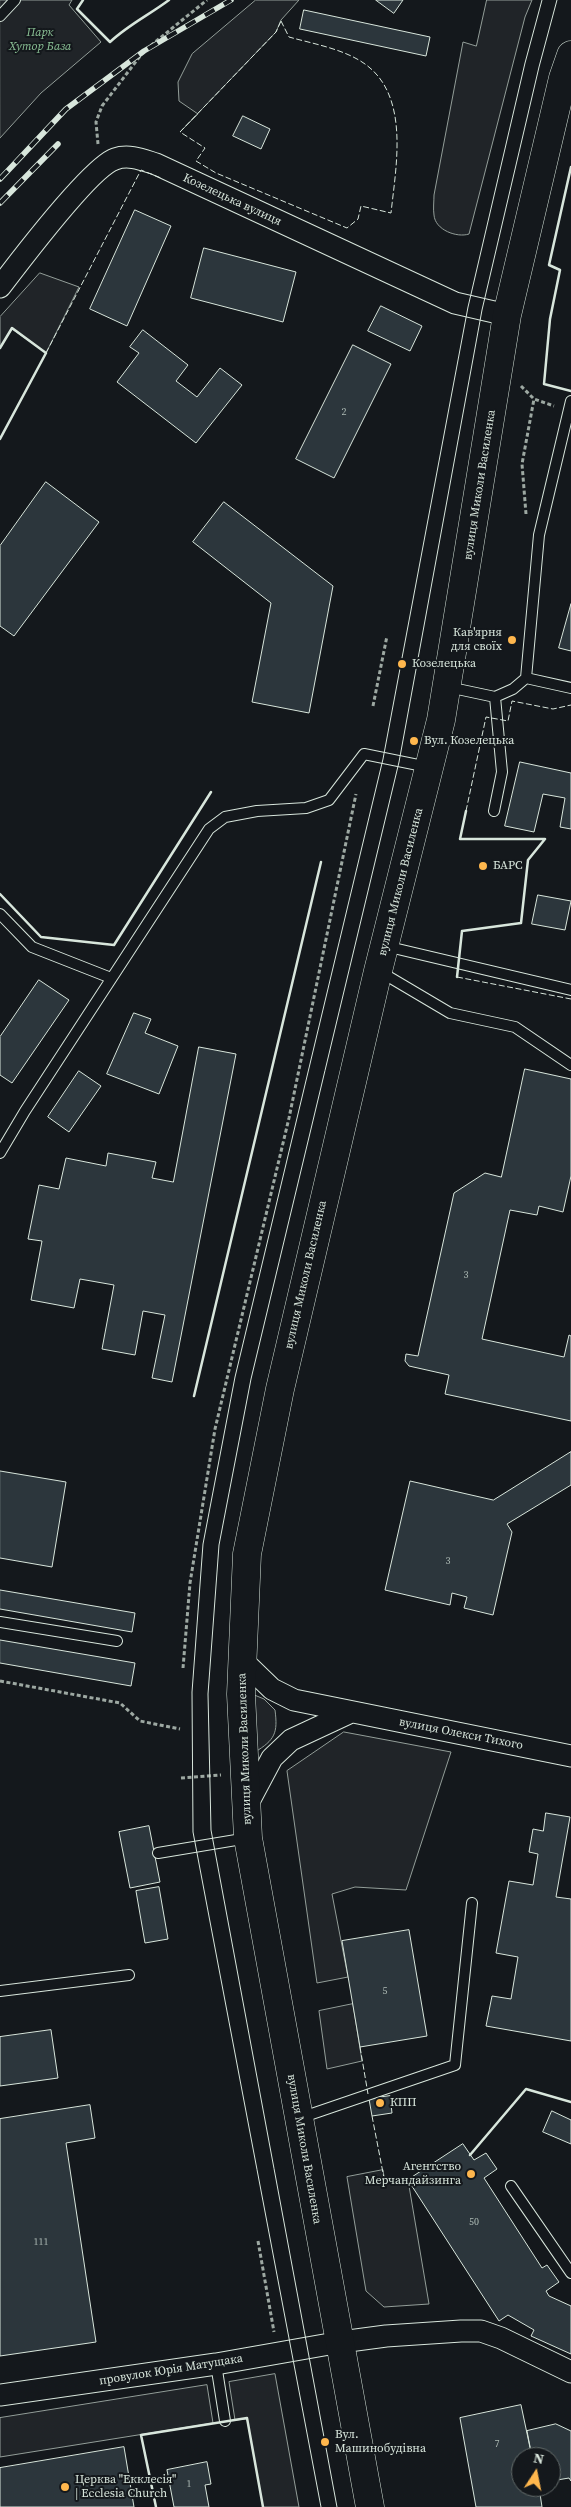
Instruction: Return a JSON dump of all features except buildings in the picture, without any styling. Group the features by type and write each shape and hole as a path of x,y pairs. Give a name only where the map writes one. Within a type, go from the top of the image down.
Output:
{"main road":[{"name":"вулиця Миколи Василенка","path":"370,2507 248,1838 241,1704 247,1554 280,1389 447,687 508,315 563,78 571,55"}],"street":[{"name":"Козелецька вулиця","path":"0,287 66,205 100,168 115,159 136,157 156,164 455,304 508,315"},
{"name":"вулиця Олекси Тихого","path":"242,1660 272,1689 294,1700 571,1756"},
{"path":"246,1808 272,1758 291,1740 351,1712"},
{"name":"провулок Юрія Матущака","path":"0,2395 216,2364 386,2336 481,2331 501,2338 571,2372"}],"lane":[{"path":"0,16 15,0"},
{"path":"447,687 496,697 513,689 526,678 539,536 571,400"},
{"path":"526,678 571,688"},
{"path":"494,811 502,772 496,697"},
{"path":"0,1153 110,978 209,829 225,817 257,811 306,808 329,800 364,754 429,767"},
{"path":"0,914 32,948 110,978"},
{"path":"381,958 571,990"},
{"path":"381,958 450,1013 515,1027 571,1065"},
{"path":"0,1622 117,1641"},
{"path":"158,1853 248,1838"},
{"path":"299,2119 455,2065 472,1903"},
{"path":"0,1992 129,1975"},
{"path":"511,2186 571,2273"},
{"path":"216,2364 225,2421"}],"path":[{"path":"97,136 96,122 102,106 144,51 207,0"},
{"path":"519,384 534,399 568,411"},
{"path":"534,399 522,464 526,514 539,536"},
{"path":"373,706 387,636"},
{"path":"183,1668 190,1583 216,1428 289,1118 356,792"},
{"path":"0,1681 120,1703 140,1720 180,1729"},
{"path":"258,2241 275,2334"}],"green space":[{"name":"Парк Хутор База","path":"0,0 72,0 69,5 101,42 41,93 0,138"},
{"path":"256,0 299,0 281,20 276,32 198,114 179,101 178,82 192,54"},
{"path":"487,0 532,0 525,17 469,234 459,235 447,232 438,225 434,215 434,195 463,42 476,46"},
{"path":"40,273 79,287 46,353 12,329 0,348 0,317"},
{"path":"252,1694 264,1699 275,1710 276,1718 274,1735 271,1740 255,1752"},
{"path":"344,1732 451,1752 406,1890 355,1887 332,1894 348,1977 317,1983 287,1771"},
{"path":"353,2004 362,2061 327,2069 319,2011"},
{"path":"383,2170 385,2183 408,2180 429,2304 384,2307 366,2291 347,2177"},
{"path":"275,2374 299,2507 263,2507 247,2419 235,2420 229,2382"},
{"path":"207,2385 213,2423 0,2457 0,2418"}],"tram line":[{"path":"321,2507 193,1832 192,1692 203,1544 235,1377 383,759 468,307 525,63 542,0"},
{"path":"337,2507 211,1830 208,1694 219,1545 251,1379 399,762 482,310 539,67 557,0"}],"railway":[{"path":"0,179 66,109 144,51 231,0"},
{"path":"0,203 58,144"}],"fence":[{"path":"281,21 289,37 348,54 365,64 379,78 389,94 397,133 397,154 391,213 361,206 358,219 347,228 216,173 196,161 205,148 180,132 276,32 281,21"},
{"path":"46,353 141,170 161,178"},
{"path":"466,811 486,717 508,721 512,701 553,709 571,705"},
{"path":"457,977 571,999"},
{"path":"360,2047 368,2094"},
{"path":"372,2116 385,2183 408,2180"}],"wall":[{"path":"83,0 77,9 110,42 124,30 169,0"},
{"path":"571,167 549,265 560,270 550,319 544,384 571,391"},
{"path":"0,348 12,328 46,353 0,439"},
{"path":"0,894 41,937 114,945 211,792"},
{"path":"457,977 462,931 521,923 528,860 545,839 460,839 466,811"},
{"path":"194,1396 321,862"},
{"path":"470,2155 526,2089 571,2102"},
{"path":"156,2507 141,2435 247,2418 263,2507"}],"place":[{"name":"Кав'ярня для своїх","path":"512,640"},
{"name":"Козелецька","path":"402,664"},
{"name":"Вул. Козелецька","path":"414,741"},
{"name":"БАРС","path":"483,866"},
{"name":"КПП","path":"380,2103"},
{"name":"Агентство Мерчандайзинга","path":"471,2174"},
{"name":"Вул. Машинобудівна","path":"325,2442"},
{"name":"Церква \"Екклесія\" | Ecclesia Church","path":"65,2487"}]}
